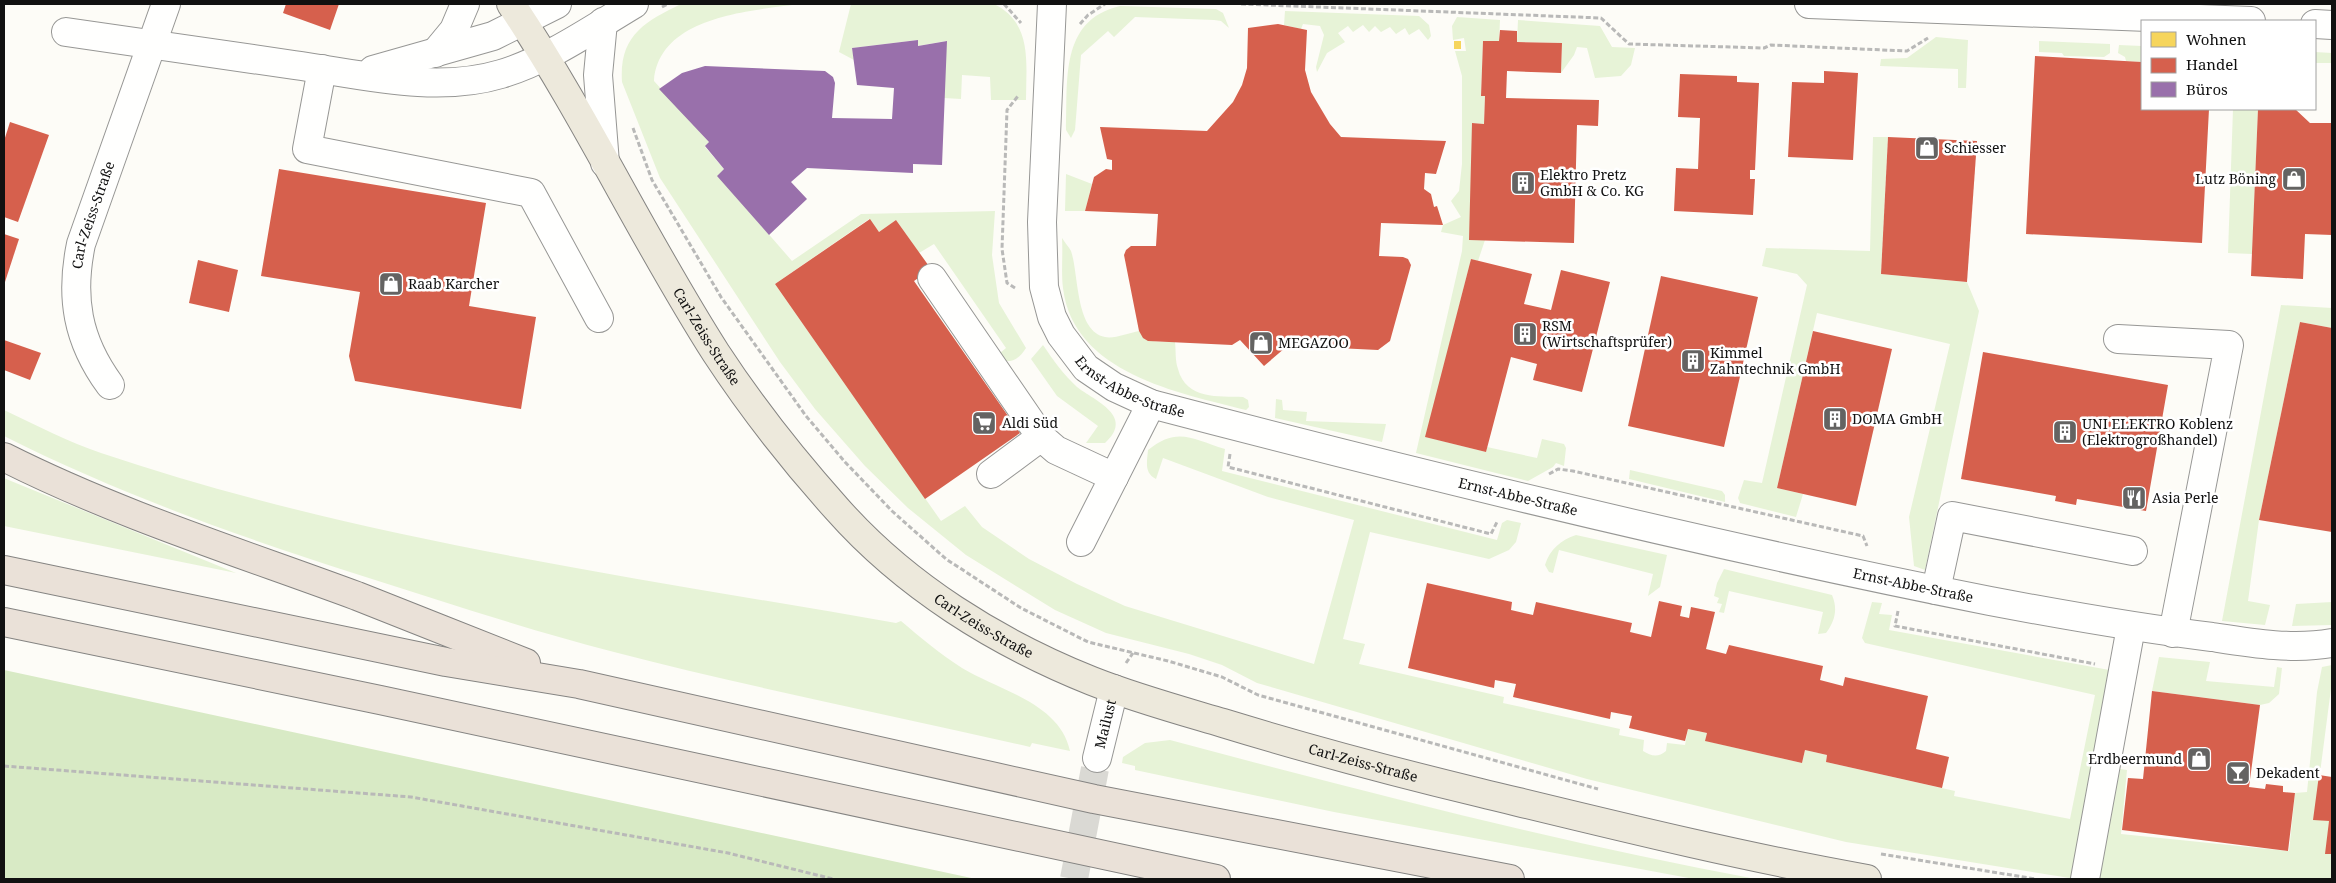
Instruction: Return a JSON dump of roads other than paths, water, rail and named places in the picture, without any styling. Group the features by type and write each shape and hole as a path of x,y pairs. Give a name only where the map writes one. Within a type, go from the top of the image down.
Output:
{"highway":[{"path":"4,457 46,478 238,555 356,596 579,684"},
{"path":"4,570 446,662 579,684 1094,799 1510,879"},
{"path":"4,622 389,702 1216,879"},
{"path":"4,641 65,635"}],"main road":[{"name":"Carl-Zeiss-Straße","path":"517,13 544,56 693,315 731,375 789,453 838,511 894,565 961,613 994,634 1038,657 1114,689 1256,734 1427,780 1718,851 1867,879"}],"street":[{"name":"Carl-Zeiss-Straße","path":"110,385 96,366 83,336 76,304 75,273 81,244 166,4"},
{"path":"435,53 454,30 465,4"},
{"path":"357,74 493,36 517,13 557,4"},
{"path":"66,32 357,74 423,81 454,81 501,74 544,56 634,4"},
{"name":"Ernst-Abbe-Straße","path":"1052,4 1042,222 1044,287 1052,317 1061,335 1086,368 1114,387 1150,404 1550,506 1936,590 2131,627 2265,644 2314,646 2332,643"},
{"path":"1809,4 1953,6 2231,20"},
{"path":"604,22 598,75 605,163"},
{"path":"2316,24 2332,25"},
{"path":"322,69 307,150 531,193 599,318"},
{"path":"932,278 1041,437 1056,450 1114,477"},
{"path":"2118,339 2229,345 2173,632"},
{"path":"1081,542 1150,404"},
{"path":"991,474 1041,437"},
{"path":"1936,590 1952,516 2133,551"},
{"path":"2085,879 2131,627"},
{"name":"Mailust","path":"1097,758 1114,689"}],"tunnel":[{"path":"1074,879 1097,758"}],"place":[{"name":"Schiesser","path":"1927,148"},
{"name":"Lutz Böning","path":"2294,179"},
{"name":"Elektro Pretz GmbH & Co. KG","path":"1523,183"},
{"name":"Raab Karcher","path":"391,284"},
{"name":"RSM (Wirtschaftsprüfer)","path":"1525,334"},
{"name":"MEGAZOO","path":"1261,343"},
{"name":"Kimmel Zahntechnik GmbH","path":"1693,361"},
{"name":"DOMA GmbH","path":"1835,419"},
{"name":"Aldi Süd","path":"984,423"},
{"name":"UNI ELEKTRO Koblenz (Elektrogroßhandel)","path":"2065,432"},
{"name":"Asia Perle","path":"2134,498"},
{"name":"Erdbeermund","path":"2199,759"},
{"name":"Dekadent","path":"2238,773"}]}
